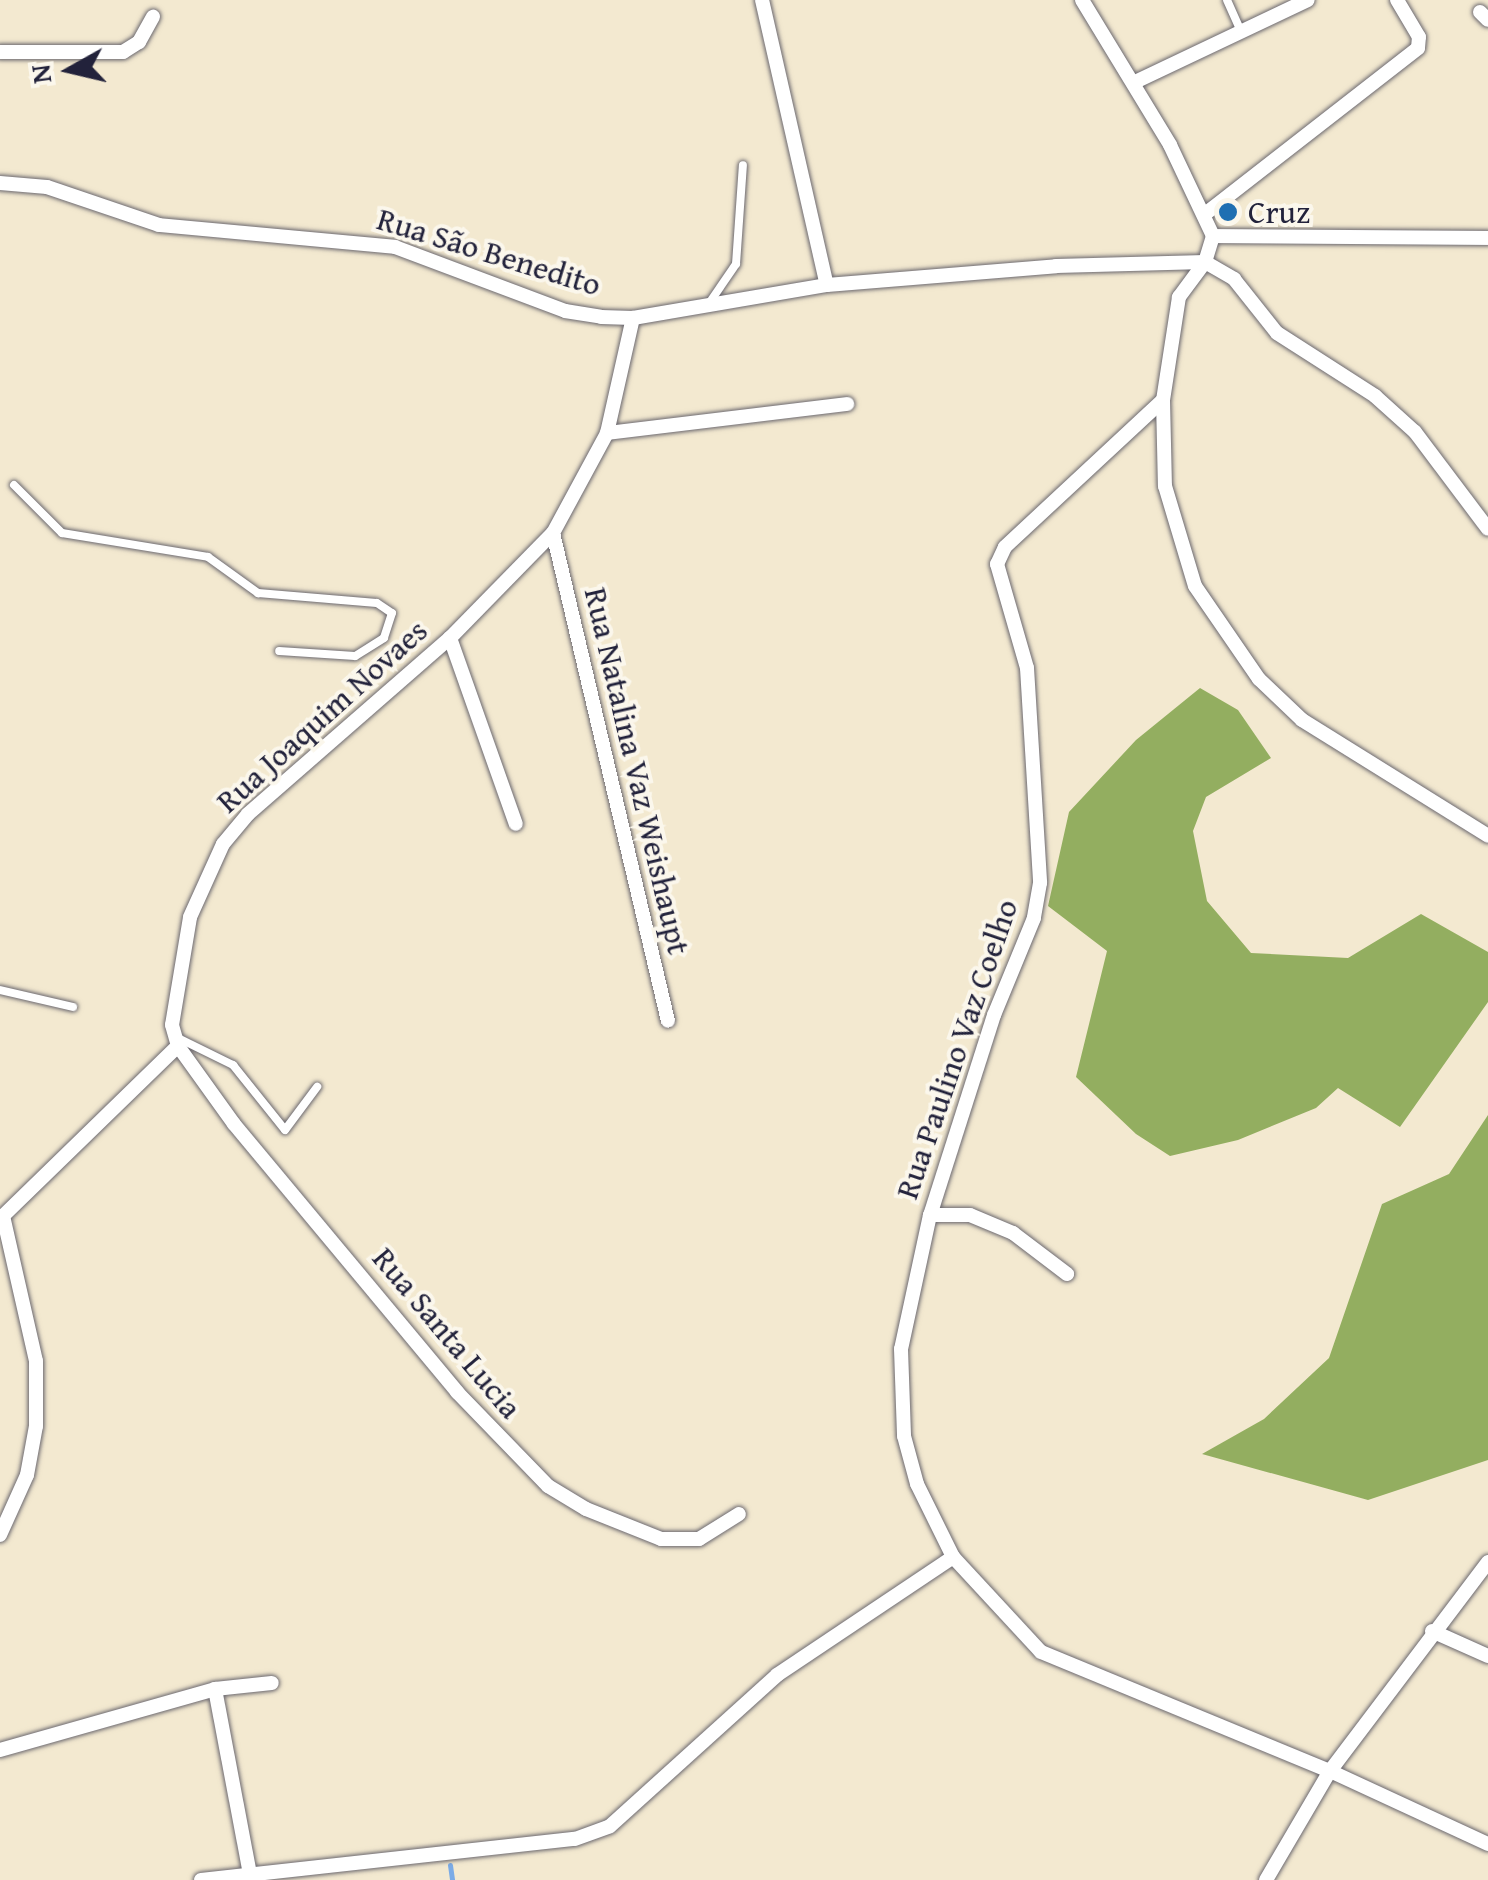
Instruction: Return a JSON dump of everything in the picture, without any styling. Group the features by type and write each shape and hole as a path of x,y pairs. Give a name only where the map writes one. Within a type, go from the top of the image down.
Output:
{"street":[{"path":"762,0 827,285"},
{"path":"1082,0 1135,82 1213,236 1206,262 1179,297 1163,400 1165,486 1178,540 1223,630 1302,720 1488,836"},
{"path":"1135,82 1239,27 1308,0"},
{"path":"1205,214 1418,48 1419,37 1397,0"},
{"path":"0,52 123,52 139,42 153,17"},
{"name":"Rua São Benedito","path":"0,183 48,188 159,225 395,246 566,310 633,318 827,285 1056,266 1206,262"},
{"path":"1213,236 1488,238"},
{"path":"1206,262 1234,278 1277,333 1374,396 1415,432 1488,529"},
{"name":"Rua Joaquim Novaes","path":"177,1042 178,970 190,917 224,844 248,814 450,638 553,532 607,432 633,318"},
{"name":"Rua Paulino Vaz Coelho","path":"1163,400 1005,548 996,564 1027,668 1040,883 1034,918 994,1015 930,1215 901,1348 900,1394 917,1484 954,1557 1041,1652 1330,1770 1488,1844"},
{"path":"607,432 847,404"},
{"name":"Rua Natalina Vaz Weishaupt","path":"553,532 668,1021"},
{"path":"450,638 516,824"},
{"path":"0,1535 27,1476 36,1426 36,1361 4,1216 177,1042"},
{"name":"Rua Santa Lucia","path":"177,1042 234,1124 458,1392 548,1486 586,1509 662,1539 699,1539 739,1514"},
{"path":"930,1215 970,1215 1012,1233 1067,1274"},
{"path":"202,1880 575,1839 610,1826 776,1675 954,1557"},
{"path":"1266,1880 1330,1770 1488,1562"},
{"path":"1432,1632 1488,1656"},
{"path":"0,1750 216,1689 272,1683"},
{"path":"216,1689 251,1877"}],"lane":[{"path":"1227,0 1239,27"},
{"path":"709,303 736,264 743,165"},
{"path":"14,485 62,534 208,558 258,593 377,603 392,613 384,638 355,656 280,651"},
{"path":"0,990 73,1007"},
{"path":"177,1042 233,1065 286,1130 317,1088"}],"green space":[{"path":"1200,688 1238,710 1271,758 1206,797 1193,831 1207,901 1251,953 1348,958 1421,914 1488,952 1488,1002 1400,1127 1338,1088 1316,1108 1238,1140 1170,1156 1136,1134 1076,1077 1107,951 1048,906 1069,812 1136,740"},
{"path":"1488,1115 1488,1460 1368,1500 1202,1454 1264,1419 1329,1358 1382,1204 1449,1174"}],"waterway":[{"path":"450,1865 452,1880"}],"place":[{"name":"Cruz","path":"1228,212"}]}
